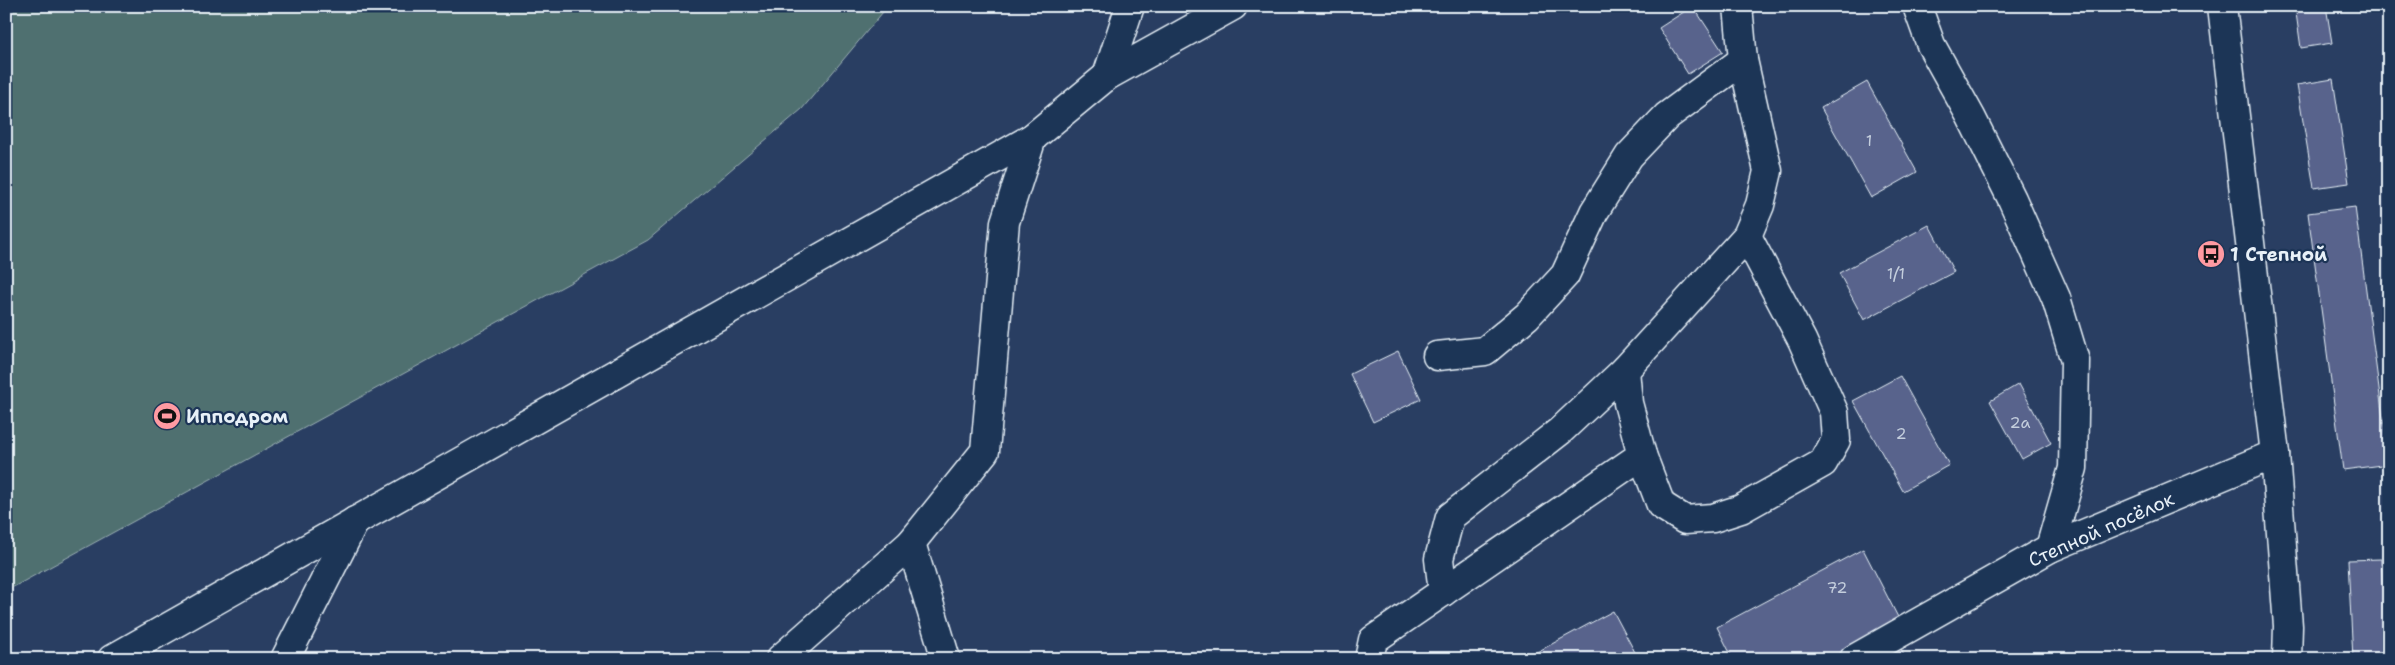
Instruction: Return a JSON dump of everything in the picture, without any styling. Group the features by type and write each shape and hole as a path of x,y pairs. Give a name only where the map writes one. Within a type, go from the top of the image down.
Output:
{"street":[{"path":"1107,76 1130,6"},
{"path":"112,659 1032,138 1107,76 1233,6"},
{"path":"1443,592 1439,559 1450,517 1560,431 1625,370 1747,236 1760,205 1768,171 1743,60 1738,6"},
{"path":"1917,6 1931,45 1971,116 2012,199 2056,298 2075,361 2074,468 2050,548"},
{"path":"2222,6 2275,454 2288,626 2287,659"},
{"path":"1437,356 1485,351 1527,316 1565,275 1594,212 1629,156 1667,116 1743,60"},
{"path":"780,659 911,542 985,451 1005,222 1032,138"},
{"path":"1625,370 1628,403 1642,456 1661,505 1685,520 1713,518 1741,509 1823,463 1836,440 1834,412 1802,340 1747,236"},
{"name":"Степной посёлок","path":"1854,659 2050,548 2275,454"},
{"path":"1369,659 1373,640 1642,456"},
{"path":"285,659 355,521"},
{"path":"911,542 946,659"}],"green space":[{"name":"Ипподром","path":"6,6 888,6 802,109 648,240 6,591"}],"building":[{"path":"1693,6 1723,52 1688,74 1659,28"},
{"path":"2295,6 2326,6 2332,43 2301,48"},
{"path":"2333,79 2349,183 2314,188 2297,85"},
{"path":"1867,82 1917,172 1871,198 1821,108"},
{"path":"2355,207 2389,464 2343,470 2308,213"},
{"path":"1929,225 1954,272 1864,320 1839,273"},
{"path":"1398,351 1421,399 1373,422 1350,374"},
{"path":"1900,376 1949,465 1903,491 1853,401"},
{"path":"2019,384 2051,443 2022,459 1990,401"},
{"path":"1863,549 1902,625 1840,659 1733,659 1717,627"},
{"path":"2381,559 2386,659 2353,659 2348,560"},
{"path":"1613,611 1638,658 1524,659"},
{"path":"1898,644 1906,659 1871,659"}],"place":[{"name":"1 Степной","path":"2211,254"},
{"name":"Ипподром","path":"167,416"}]}
